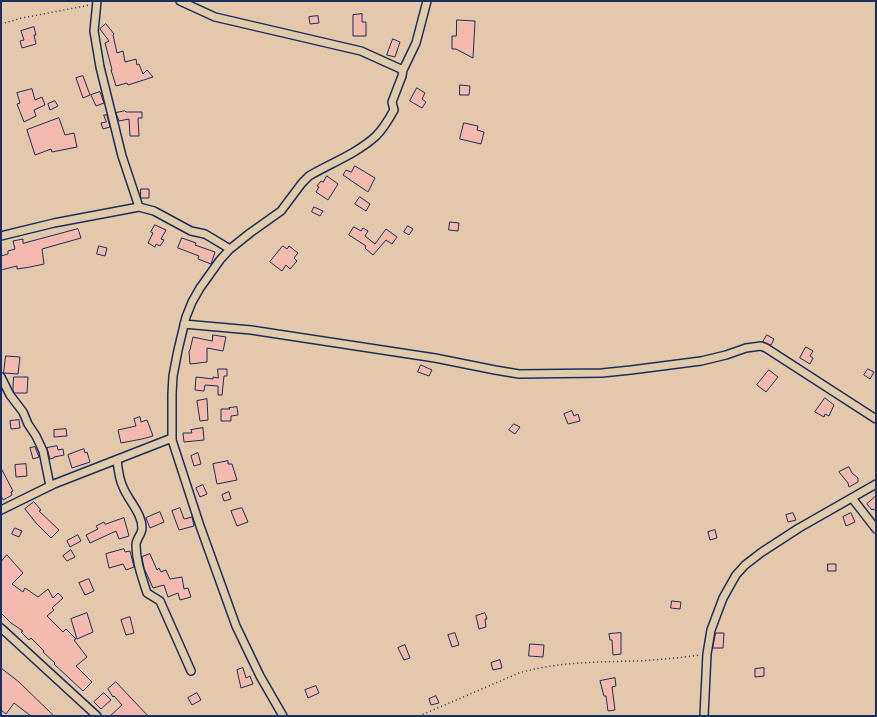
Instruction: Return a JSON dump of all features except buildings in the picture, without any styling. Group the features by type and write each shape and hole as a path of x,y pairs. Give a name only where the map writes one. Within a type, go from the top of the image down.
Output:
{"street":[{"path":"180,1 215,17 361,51 403,70"},
{"path":"283,716 260,676 236,626 200,526 172,439 173,376 178,350 188,308 220,260 250,233 281,211 309,176 347,156 376,135 385,125 394,110 392,102 403,70 416,43 427,1"},
{"path":"97,2 94,32 100,67 122,156 139,207"},
{"path":"1,236 54,223 139,207 154,211 191,231 205,234 230,250"},
{"path":"184,324 251,330 435,358 518,374 602,373 654,368 701,361 746,348 761,346 876,419"},
{"path":"1,377 10,396 23,412 28,424 44,451 50,486"},
{"path":"1,510 50,486 172,439"},
{"path":"117,460 122,486 140,518 142,529 136,544 137,557 147,593 160,601 192,671"},
{"path":"704,716 711,630 723,598 731,583 745,565 762,552 799,528 876,484"},
{"path":"852,498 876,529"},
{"path":"1,628 97,716"}],"path":[{"path":"1,24 97,2"},
{"path":"419,716 519,673 534,669 578,663 672,658 708,654"}]}
